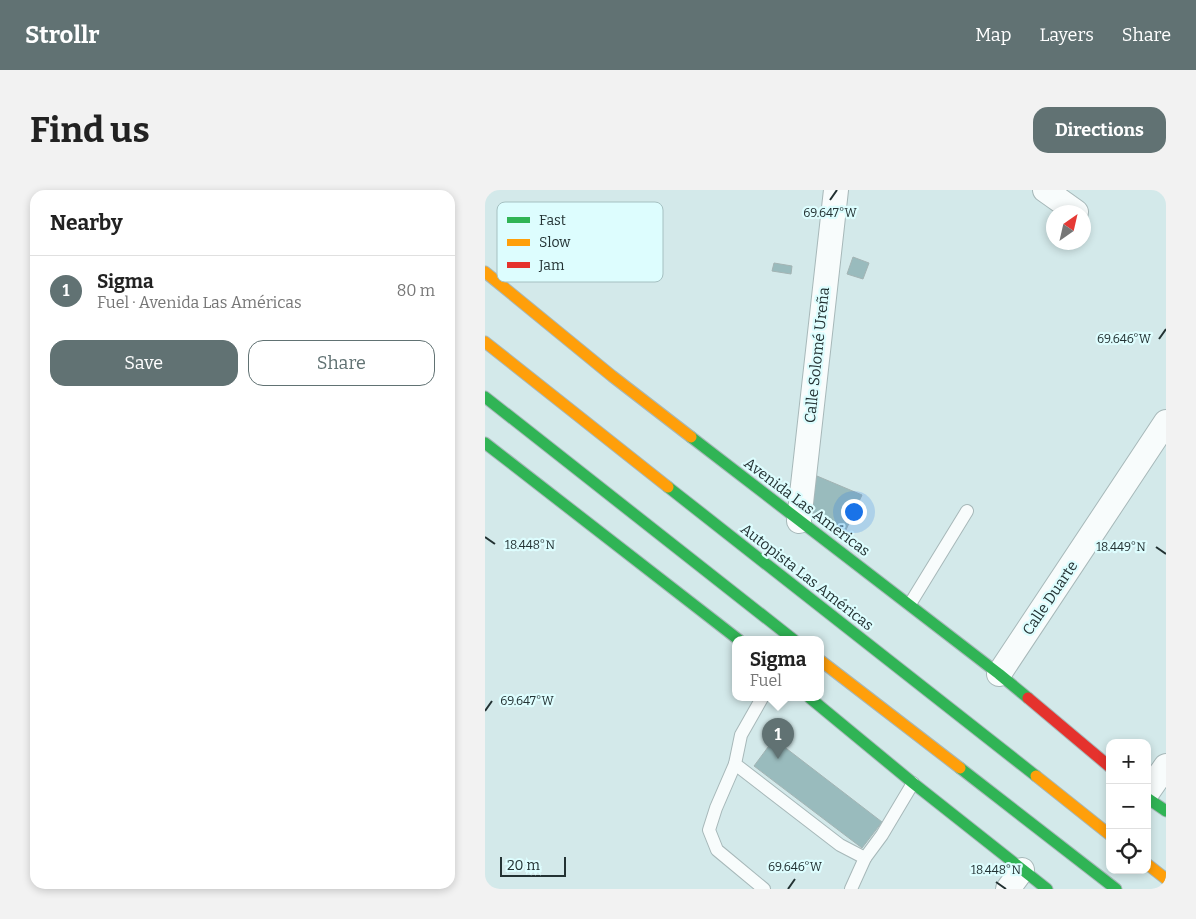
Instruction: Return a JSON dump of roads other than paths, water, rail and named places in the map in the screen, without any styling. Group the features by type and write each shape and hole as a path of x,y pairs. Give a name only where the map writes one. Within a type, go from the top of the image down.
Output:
{"main road":[{"name":"Avenida Las Américas","path":"485,272 497,282"},
{"name":"Avenida Las Américas","path":"497,282 612,376 999,674 1106,764"},
{"name":"Autopista Las Américas","path":"485,342 1106,832"},
{"path":"485,397 789,636"},
{"path":"485,443 734,636"},
{"path":"824,663 1115,889"},
{"path":"814,701 913,783 1047,889"},
{"path":"1151,801 1166,811"},
{"path":"1151,867 1166,879"}],"street":[{"name":"Calle Solomé Ureña","path":"799,521 835,190"},
{"path":"1045,190 1066,205"},
{"name":"Calle Duarte","path":"999,674 1166,422"},
{"path":"1151,788 1166,766"},
{"path":"1008,889 1022,870"}],"lane":[{"path":"910,604 967,512"},
{"path":"760,701 741,735 735,764 716,808 709,830 717,850 764,889"},
{"path":"735,764 840,846 865,858"},
{"path":"851,889 865,858 882,835 913,783"}],"place":[{"name":"Sigma","path":"778,759"}]}
